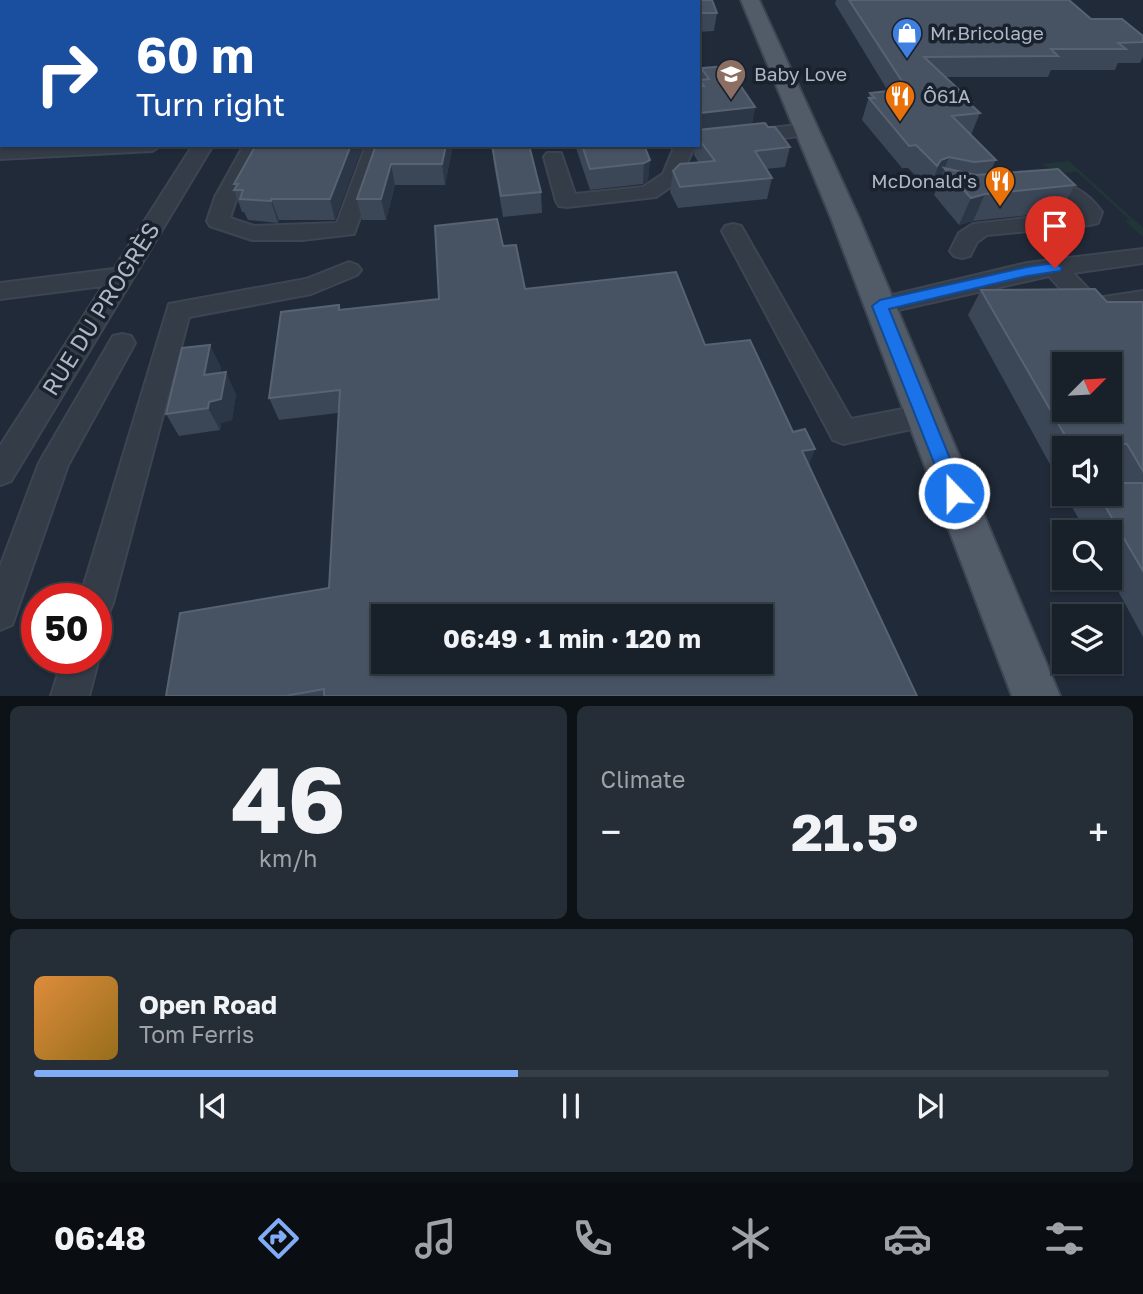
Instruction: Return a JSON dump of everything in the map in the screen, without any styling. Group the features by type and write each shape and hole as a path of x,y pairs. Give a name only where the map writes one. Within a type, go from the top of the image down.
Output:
{"main road":[{"path":"750,0 880,306 1036,695"}],"street":[{"path":"725,139 807,130"},
{"path":"0,153 93,147"},
{"name":"RUE DU PROGRÈS","path":"0,472 202,147"},
{"path":"253,147 226,197 218,220 252,233 346,229 375,147"},
{"path":"554,157 567,201 649,192 673,177 684,147"},
{"path":"733,232 843,432 924,416"},
{"path":"880,306 1027,271 1143,256"},
{"path":"1055,268 1091,307 1143,299"},
{"path":"102,583 178,310 311,286 349,270"},
{"path":"0,291 121,276"},
{"path":"0,613 54,463 122,343"},
{"path":"71,695 77,674"}],"lane":[{"path":"962,251 967,238 981,229 1090,219 1091,212 1068,190 1058,186 1017,188"}],"green space":[{"path":"1069,161 1143,228 1143,237 1125,221 1130,220 1077,172 1062,173 1041,164"}],"building":[{"path":"700,0 712,0 717,13 700,13"},
{"path":"849,0 1069,0 1091,19 1122,19 1143,36 1143,42 1118,43 1126,49 1051,49 1058,56 924,57 972,102 968,102 980,113 952,116 996,160 974,162 949,157 941,160 937,166 916,145 909,146 869,98 875,98 870,93 907,89"},
{"path":"727,66 755,107 700,113 700,86 704,86 700,80 709,79 701,68"},
{"path":"765,123 768,127 775,127 790,147 755,151 772,178 680,187 673,171 680,164 715,161 700,141 700,130"},
{"path":"255,147 350,147 330,199 240,199 243,190 234,190 238,184 234,184"},
{"path":"375,147 446,147 442,164 391,164 381,199 357,199"},
{"path":"492,147 530,147 541,192 501,196"},
{"path":"583,147 645,147 650,160 644,163 590,169"},
{"path":"944,168 976,175 1058,169 1075,185 985,194 971,198"},
{"path":"497,219 503,246 516,245 525,289 676,272 705,345 750,340 793,432 805,429 815,449 802,451 917,696 324,696 324,689 285,696 166,696 180,613 329,588 340,390 269,398 281,312 339,305 339,310 439,299 435,226"},
{"path":"1095,289 1107,302 1143,302 1143,471 1127,444 1122,444 1122,436 1065,436 1057,422 1122,422 1122,352 1052,352 1052,413 981,290"},
{"path":"210,345 204,375 226,372 221,399 209,402 208,408 166,414 182,348"},
{"path":"1122,483 1143,483 1143,571 1122,535 1122,520 1113,520 1105,506 1122,506"}],"place":[{"name":"Mr.Bricolage","path":"907,60"},
{"name":"Baby Love","path":"731,101"},
{"name":"Ô61A","path":"900,123"},
{"name":"McDonald's","path":"1000,208"}],"route":[{"path":"954,493 880,306 1027,271 1055,268"}]}
